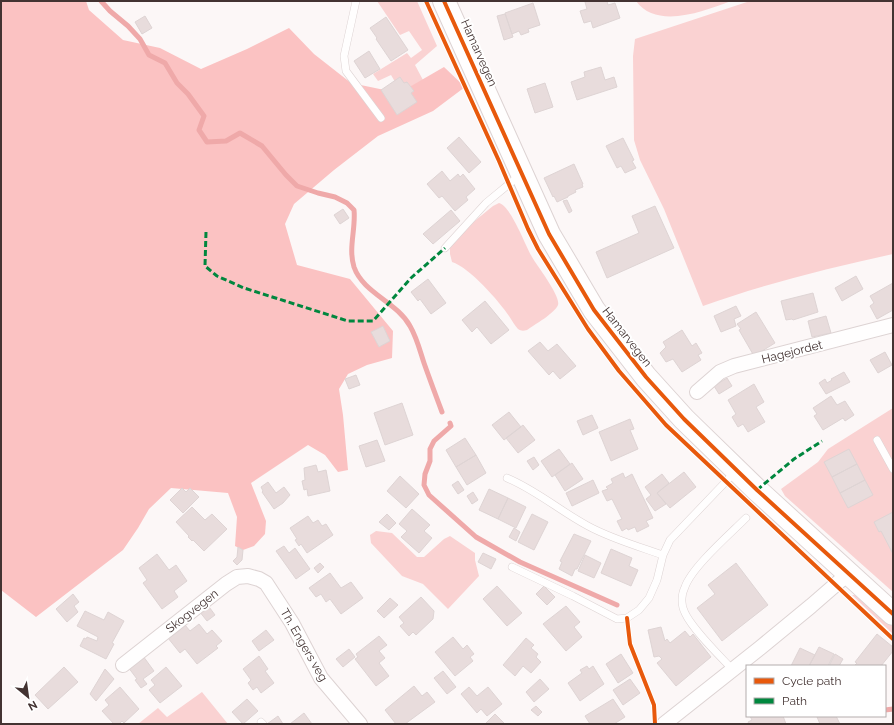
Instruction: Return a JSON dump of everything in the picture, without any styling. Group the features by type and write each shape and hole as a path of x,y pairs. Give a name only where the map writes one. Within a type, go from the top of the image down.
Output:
{"main road":[{"name":"Hamarvegen","path":"444,1 549,234 594,310 646,377 684,419 893,614"}],"street":[{"name":"Hagejordet","path":"697,392 720,372 734,366 893,325"},
{"path":"664,724 811,606 849,573"},
{"name":"Skogvegen","path":"123,665 237,577 248,576 259,578 266,583"},
{"name":"Th. Engers veg","path":"266,583 292,623 321,678 360,724"}],"lane":[{"path":"356,1 344,56 346,71 381,118"},
{"path":"446,248 486,203 522,174"},
{"path":"877,440 893,468"},
{"path":"512,567 617,619 628,618 639,610 646,602 657,580 662,555 670,540 737,470"},
{"path":"507,478 523,485 569,515 608,536 662,555"},
{"path":"732,669 690,623 684,612 682,595 690,576 746,518"}],"shaded area":[{"path":"1,1 86,1 89,10 123,40 160,48 201,69 247,49 289,28 314,54 351,83 399,93 444,67 465,87 433,111 378,136 334,170 294,204 285,224 297,265 350,279 393,331 392,358 367,365 348,374 339,389 348,470 338,472 325,455 308,445 251,483 266,521 265,534 254,546 243,550 235,546 237,517 228,493 171,488 149,509 123,550 36,617 1,590"},
{"path":"377,1 417,1 437,46 415,65 423,80 401,92 391,75 378,81 373,74 407,53 411,58 422,50 409,31 400,35"},
{"path":"636,1 731,1 695,13 681,16 668,16 656,15 645,10"},
{"path":"750,1 893,1 893,254 797,277 703,306 664,209 640,160 634,140 633,56 635,39"},
{"path":"499,203 504,206 513,218 532,257 552,288 558,301 558,305 553,312 527,330 518,329 483,285 467,270 452,262 450,254 450,247 471,224"},
{"path":"893,408 893,592 785,496 781,489 818,462 828,449"},
{"path":"376,531 392,533 417,557 424,557 444,539 450,536 475,553 479,576 448,609 423,584 402,576 371,543 370,535"},
{"path":"852,595 860,595 893,627 893,634"},
{"path":"202,692 228,724 138,724 158,708 167,717"}],"building":[{"path":"607,1 608,5 615,3 620,18 593,28 591,21 584,23 580,11 587,9 585,2"},
{"path":"533,3 540,25 528,29 529,32 521,35 519,31 512,34 505,13"},
{"path":"505,14 513,37 504,40 497,16"},
{"path":"145,16 152,28 142,34 135,22"},
{"path":"386,17 408,50 391,61 370,28"},
{"path":"369,51 380,69 365,78 354,61"},
{"path":"601,67 605,80 614,77 617,87 577,100 571,82 585,77 584,72"},
{"path":"400,77 404,83 407,82 414,91 411,93 417,102 397,115 381,90"},
{"path":"545,83 553,107 535,113 527,89"},
{"path":"459,137 481,162 469,173 447,148"},
{"path":"623,138 634,160 632,161 636,168 625,173 621,166 617,168 606,146"},
{"path":"574,164 583,187 575,190 576,192 557,202 544,178"},
{"path":"442,171 450,181 458,174 460,177 463,174 475,189 466,197 468,200 455,211 442,196 439,198 427,184"},
{"path":"567,200 572,211 569,213 563,201"},
{"path":"655,206 674,248 607,278 596,252 639,233 632,216"},
{"path":"343,209 349,218 340,224 334,215"},
{"path":"451,210 460,221 433,244 423,234"},
{"path":"856,276 863,289 842,301 835,288"},
{"path":"428,279 446,303 431,314 420,299 418,301 411,292"},
{"path":"893,283 893,310 877,319 870,306 874,303 870,296"},
{"path":"813,293 818,312 793,320 786,320 781,301"},
{"path":"485,301 509,330 491,344 477,327 472,332 462,320"},
{"path":"736,306 741,316 734,319 736,326 721,332 714,316"},
{"path":"756,312 775,343 754,356 737,324"},
{"path":"826,316 831,333 812,337 808,321"},
{"path":"383,326 390,341 379,347 371,332"},
{"path":"682,330 692,346 696,343 702,353 698,355 701,360 682,372 673,359 666,362 660,353 666,347 663,342"},
{"path":"540,342 548,351 557,344 576,366 560,379 553,371 549,375 528,351"},
{"path":"885,352 892,365 878,373 870,360"},
{"path":"844,372 850,382 826,394 819,383 825,379 827,383"},
{"path":"356,375 360,385 349,389 345,379"},
{"path":"727,378 732,386 719,394 714,386"},
{"path":"754,384 764,402 756,407 765,422 748,432 743,424 738,427 732,417 736,414 728,400"},
{"path":"831,396 837,405 845,401 854,415 845,421 843,418 823,430 814,416 817,414 813,408"},
{"path":"402,403 413,435 385,445 374,413"},
{"path":"509,412 521,427 504,440 492,425"},
{"path":"592,415 598,428 583,435 577,421"},
{"path":"630,419 634,429 630,430 638,449 611,461 599,432"},
{"path":"523,425 535,440 518,453 506,438"},
{"path":"465,438 476,455 456,467 446,450"},
{"path":"377,440 385,461 366,467 359,446"},
{"path":"559,449 570,464 552,477 541,461"},
{"path":"849,449 857,464 832,477 824,462"},
{"path":"476,455 486,473 467,485 456,467"},
{"path":"534,457 539,465 533,470 527,461"},
{"path":"572,463 583,479 565,491 555,475"},
{"path":"857,464 865,480 840,493 832,477"},
{"path":"316,465 318,472 326,470 330,491 308,496 307,489 304,490 302,481 305,480 304,468"},
{"path":"684,472 696,487 670,508 657,493"},
{"path":"623,473 625,478 632,474 653,518 646,521 649,526 637,532 635,527 628,530 627,528 622,531 617,521 622,519 612,499 607,501 602,491 608,489 606,487 613,483 611,479"},
{"path":"662,474 669,483 657,493 666,504 655,511 646,499 651,495 645,487"},
{"path":"400,476 419,494 406,508 387,491"},
{"path":"593,480 599,493 572,506 566,493"},
{"path":"865,480 873,495 848,508 840,493"},
{"path":"458,481 464,490 458,494 452,485"},
{"path":"268,482 276,493 284,487 290,495 283,503 274,509 262,492 261,487"},
{"path":"182,488 186,492 190,488 199,497 183,513 170,500"},
{"path":"489,489 508,498 498,519 479,510"},
{"path":"473,492 478,500 472,504 467,496"},
{"path":"508,498 526,507 516,528 498,519"},
{"path":"192,507 205,520 212,514 227,529 204,551 188,537 189,536 176,522"},
{"path":"412,509 430,525 424,531 432,538 419,553 401,537 407,531 399,524"},
{"path":"893,512 893,554 881,531 879,532 874,522"},
{"path":"387,514 396,523 389,530 379,522"},
{"path":"532,514 548,522 534,550 518,542"},
{"path":"308,516 313,523 318,520 322,526 326,524 333,535 307,553 301,544 299,546 295,540 297,539 290,528"},
{"path":"514,528 520,532 516,541 509,537"},
{"path":"574,534 591,541 572,576 559,569 562,562 560,561"},
{"path":"284,546 289,553 295,548 310,569 296,579 276,551"},
{"path":"238,547 243,550 242,560 237,565 233,561 237,557"},
{"path":"611,549 632,558 629,566 638,570 631,586 601,573"},
{"path":"483,553 496,559 491,569 478,562"},
{"path":"157,554 169,570 176,565 187,581 174,591 178,597 162,609 143,583 147,580 139,568"},
{"path":"585,555 601,563 594,578 578,571"},
{"path":"320,563 324,567 318,573 314,568"},
{"path":"736,563 768,605 722,641 697,608 715,594 708,585"},
{"path":"330,573 341,588 351,582 363,598 341,614 330,599 326,602 321,594 316,597 309,588"},
{"path":"497,586 522,613 507,626 483,599"},
{"path":"544,586 555,597 547,605 536,594"},
{"path":"73,594 79,602 74,606 78,612 67,622 56,609"},
{"path":"421,597 434,611 433,619 416,635 413,632 409,636 400,626 404,623 399,617"},
{"path":"390,598 398,605 384,618 377,611"},
{"path":"207,604 215,615 207,621 199,611"},
{"path":"566,606 580,622 574,627 582,637 566,651 543,624"},
{"path":"85,611 104,620 108,612 124,621 112,643 114,644 106,659 80,646 84,638 86,639 87,637 97,641 98,637 77,626"},
{"path":"199,624 207,634 212,630 222,641 216,646 218,648 197,664 185,649 180,653 168,638 185,625 190,631"},
{"path":"661,627 665,641 667,639 670,643 685,631 690,637 693,634 711,657 676,686 657,663 662,659 659,656 654,657 648,630"},
{"path":"266,630 274,640 259,651 252,641"},
{"path":"877,634 893,647 893,651 882,665 855,665 857,663 855,662"},
{"path":"379,636 387,645 379,651 385,658 379,663 389,676 376,686 355,659 358,657 356,654"},
{"path":"453,637 463,649 467,645 474,654 470,657 473,661 455,676 435,652"},
{"path":"526,638 534,645 531,648 538,654 536,657 541,662 531,673 523,666 515,676 503,665"},
{"path":"819,647 834,654 828,665 810,665"},
{"path":"800,648 815,655 810,665 792,665"},
{"path":"349,649 355,657 343,667 336,659"},
{"path":"621,654 633,673 618,683 606,664"},
{"path":"835,654 843,659 840,665 830,665"},
{"path":"143,656 154,671 143,679 147,684 141,688 135,680 137,679 128,667"},
{"path":"259,656 268,669 265,671 274,683 261,693 257,687 253,690 248,683 251,680 243,669"},
{"path":"587,666 589,669 593,666 604,684 580,701 568,683 582,673 580,670"},
{"path":"64,667 78,682 48,709 35,695"},
{"path":"166,667 182,686 160,703 149,690 155,685 151,680"},
{"path":"105,669 114,679 96,701 90,694"},
{"path":"443,671 456,687 447,694 434,678"},
{"path":"540,679 549,689 534,702 526,692"},
{"path":"630,679 640,693 623,705 613,690"},
{"path":"414,686 422,696 427,692 435,702 405,724 396,724 385,710"},
{"path":"120,687 139,709 124,723 122,721 119,724 114,724 102,711 109,705 105,700"},
{"path":"469,687 477,696 488,687 502,704 487,716 481,709 477,713 461,694"},
{"path":"247,699 258,711 243,724 232,712"},
{"path":"613,699 625,717 614,724 590,724 585,716"},
{"path":"536,706 542,712 538,716 531,710"},
{"path":"304,713 312,724 290,724"},
{"path":"495,714 505,724 485,724"},
{"path":"278,716 283,724 267,724"},
{"path":"750,717 783,717 786,724 749,724 748,722 752,720"},
{"path":"817,717 836,717 840,724 820,724"}],"waterway":[{"path":"101,1 140,39 149,55 165,63 177,83 188,94 204,116 199,130 207,142 226,141 240,133 262,146 297,186 335,197 347,203 354,210 352,246 352,260 354,267 358,276 365,284 397,310 410,326 442,412"},
{"path":"450,423 451,426 434,441 430,449 430,461 425,474 424,485 429,495 476,537 520,562 617,605"},
{"path":"886,710 893,709"}],"marked path":[{"path":"206,232 205,266 217,276 244,288 348,321 373,321 411,278 445,248"},
{"path":"757,490 794,459 822,441"}],"cycle path":[{"path":"426,1 499,161 528,229 538,249 588,329 619,371 666,425 893,639"},
{"path":"444,1 549,234 594,310 646,377 684,419 757,490 893,614"},
{"path":"627,618 630,644 654,705 655,724"}]}
